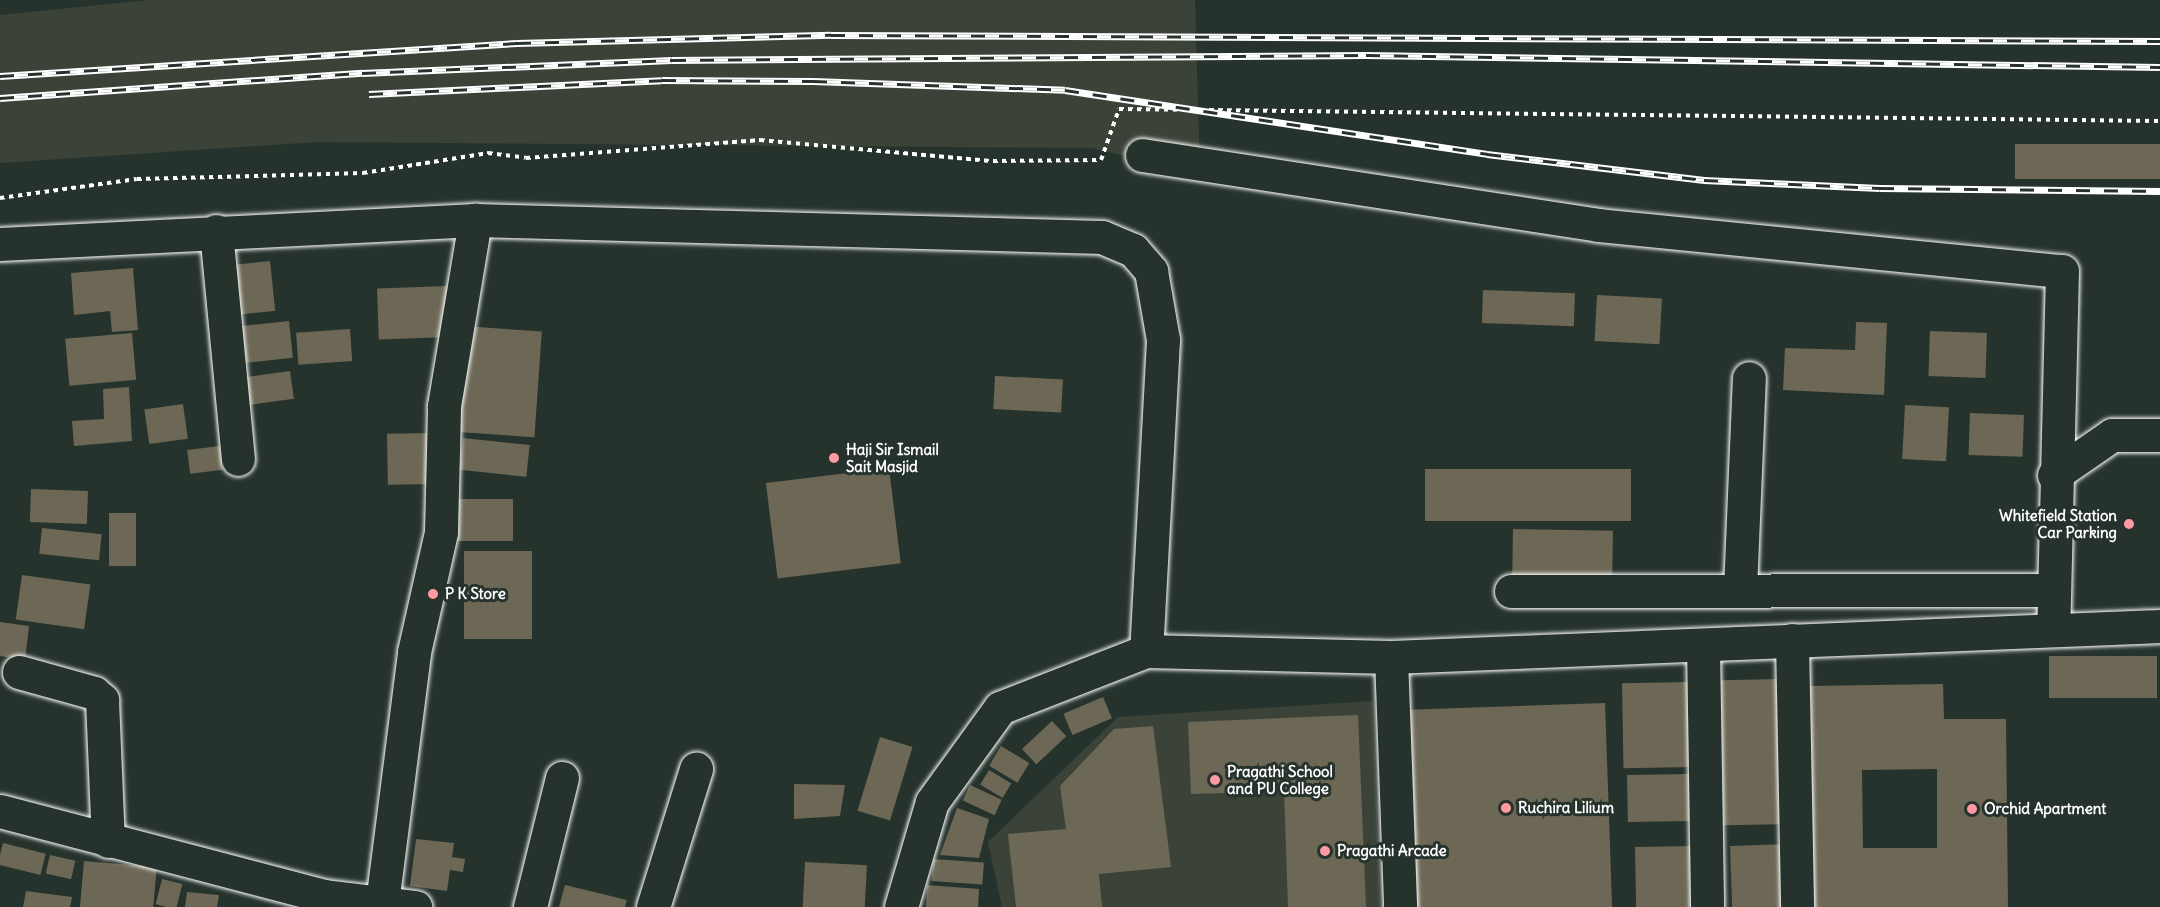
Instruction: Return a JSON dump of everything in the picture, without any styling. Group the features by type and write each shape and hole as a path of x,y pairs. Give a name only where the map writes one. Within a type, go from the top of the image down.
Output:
{"street":[{"path":"1142,155 1598,225 2062,271 2054,475 2053,629"},
{"path":"382,903 414,652 441,532 444,406 475,220"},
{"path":"0,244 216,231 475,220 1102,237 1133,250 1151,271 1163,340 1146,651"},
{"path":"216,231 238,459"},
{"path":"1740,590 1749,378"},
{"path":"2054,475 2112,435 2160,435"},
{"path":"1511,591 2053,590"},
{"path":"901,907 932,802 1000,708 1146,651 1391,657 1703,646 2053,629 2160,627"},
{"path":"1792,640 1797,907"},
{"path":"1703,646 1707,907"},
{"path":"1391,657 1400,907"},
{"path":"19,672 94,693 102,700 108,842"},
{"path":"653,907 696,769"},
{"path":"530,907 562,778"},
{"path":"0,811 323,902 382,903 415,907"}],"path":[{"path":"0,198 137,179 363,173 488,153 526,158 760,140 993,161 1101,160 1119,109 2160,121"}],"shaded area":[{"path":"149,0 1195,0 1200,173 1092,148 317,142 0,163 0,15"},
{"name":"Pragathi School and PU College","path":"1373,701 1380,907 1002,907 988,842 1118,717"}],"building":[{"path":"2015,144 2160,144 2160,179 2015,179"},
{"path":"270,261 275,311 230,315 225,266"},
{"path":"133,268 138,330 112,332 110,311 74,315 71,273"},
{"path":"448,286 450,337 379,339 377,288"},
{"path":"1483,290 1575,293 1574,326 1482,323"},
{"path":"1597,295 1662,298 1660,344 1595,341"},
{"path":"289,321 293,358 234,364 230,327"},
{"path":"1856,322 1887,323 1884,395 1783,390 1785,348 1855,350"},
{"path":"462,326 542,332 534,437 455,432"},
{"path":"350,329 352,361 298,365 296,333"},
{"path":"1930,331 1987,333 1985,378 1928,376"},
{"path":"132,333 136,380 69,386 65,339"},
{"path":"290,371 294,399 237,407 234,379"},
{"path":"995,376 1063,380 1061,413 993,409"},
{"path":"129,387 132,441 74,446 72,421 104,419 103,389"},
{"path":"183,404 188,439 149,444 144,409"},
{"path":"1905,405 1949,407 1946,461 1902,459"},
{"path":"1970,413 2024,415 2023,457 1969,455"},
{"path":"437,433 438,484 388,485 387,434"},
{"path":"463,438 530,445 526,477 460,470"},
{"path":"220,446 223,470 190,474 187,450"},
{"path":"889,468 901,563 778,578 766,483"},
{"path":"1425,469 1631,469 1631,521 1425,521"},
{"path":"31,489 88,491 87,524 30,522"},
{"path":"452,499 513,499 513,541 452,541"},
{"path":"109,513 136,513 136,566 109,566"},
{"path":"42,528 102,534 99,560 39,554"},
{"path":"1513,529 1613,531 1612,582 1512,580"},
{"path":"464,551 532,551 532,639 464,639"},
{"path":"22,575 90,585 84,629 16,620"},
{"path":"0,622 29,626 25,660 0,656"},
{"path":"2049,656 2157,656 2157,698 2049,698"},
{"path":"1787,679 1790,824 1724,825 1721,680"},
{"path":"1691,682 1692,767 1623,768 1622,683"},
{"name":"Orchid Apartment","path":"1943,684 1944,719 2006,719 2008,907 1809,907 1808,686","holes":["1937,769 1937,848 1863,848 1862,770"]},
{"path":"1103,697 1112,718 1072,735 1063,714"},
{"name":"Ruchira Lilium","path":"1605,703 1612,907 1408,907 1401,710"},
{"name":"Pragathi Arcade","path":"1358,715 1366,907 1288,907 1284,791 1191,794 1188,722"},
{"path":"1052,721 1066,736 1036,764 1022,749"},
{"path":"1153,726 1171,867 1099,874 1102,907 1016,907 1008,834 1066,829 1060,786 1114,729"},
{"path":"880,737 913,747 890,821 857,811"},
{"path":"1001,746 1029,763 1017,783 989,766"},
{"path":"989,770 1011,783 1003,798 980,785"},
{"path":"1690,774 1691,821 1628,822 1627,775"},
{"path":"794,784 845,785 840,816 794,819"},
{"path":"970,785 1002,800 995,815 963,800"},
{"path":"957,808 989,819 979,858 940,855"},
{"path":"416,839 454,843 452,857 465,859 463,872 450,870 447,891 410,886"},
{"path":"3,843 46,854 40,875 0,865"},
{"path":"1789,844 1791,907 1732,907 1730,846"},
{"path":"1695,846 1696,907 1636,907 1635,847"},
{"path":"50,855 75,861 71,879 46,874"},
{"path":"933,859 984,863 982,885 931,881"},
{"path":"84,861 157,867 153,907 80,907"},
{"path":"805,862 867,865 865,907 803,907"},
{"path":"162,879 182,884 177,907 156,904"},
{"path":"565,885 627,900 625,907 559,907"},
{"path":"927,885 979,889 978,907 926,907"},
{"path":"26,891 72,897 70,907 23,907"},
{"path":"187,892 219,895 217,907 185,907"}],"railway":[{"path":"0,76 517,43 831,35 2160,41"},
{"path":"0,98 362,73 672,60 1366,55 2160,67"},
{"path":"369,94 662,80 813,81 1065,90 1487,154 1704,180 1880,188 2160,191"}],"place":[{"name":"Haji Sir Ismail Sait Masjid","path":"834,458"},
{"name":"Whitefield Station Car Parking","path":"2129,524"},
{"name":"P K Store","path":"433,594"},
{"name":"Pragathi School and PU College","path":"1215,780"},
{"name":"Ruchira Lilium","path":"1506,808"},
{"name":"Orchid Apartment","path":"1972,809"},
{"name":"Pragathi Arcade","path":"1325,851"}]}
